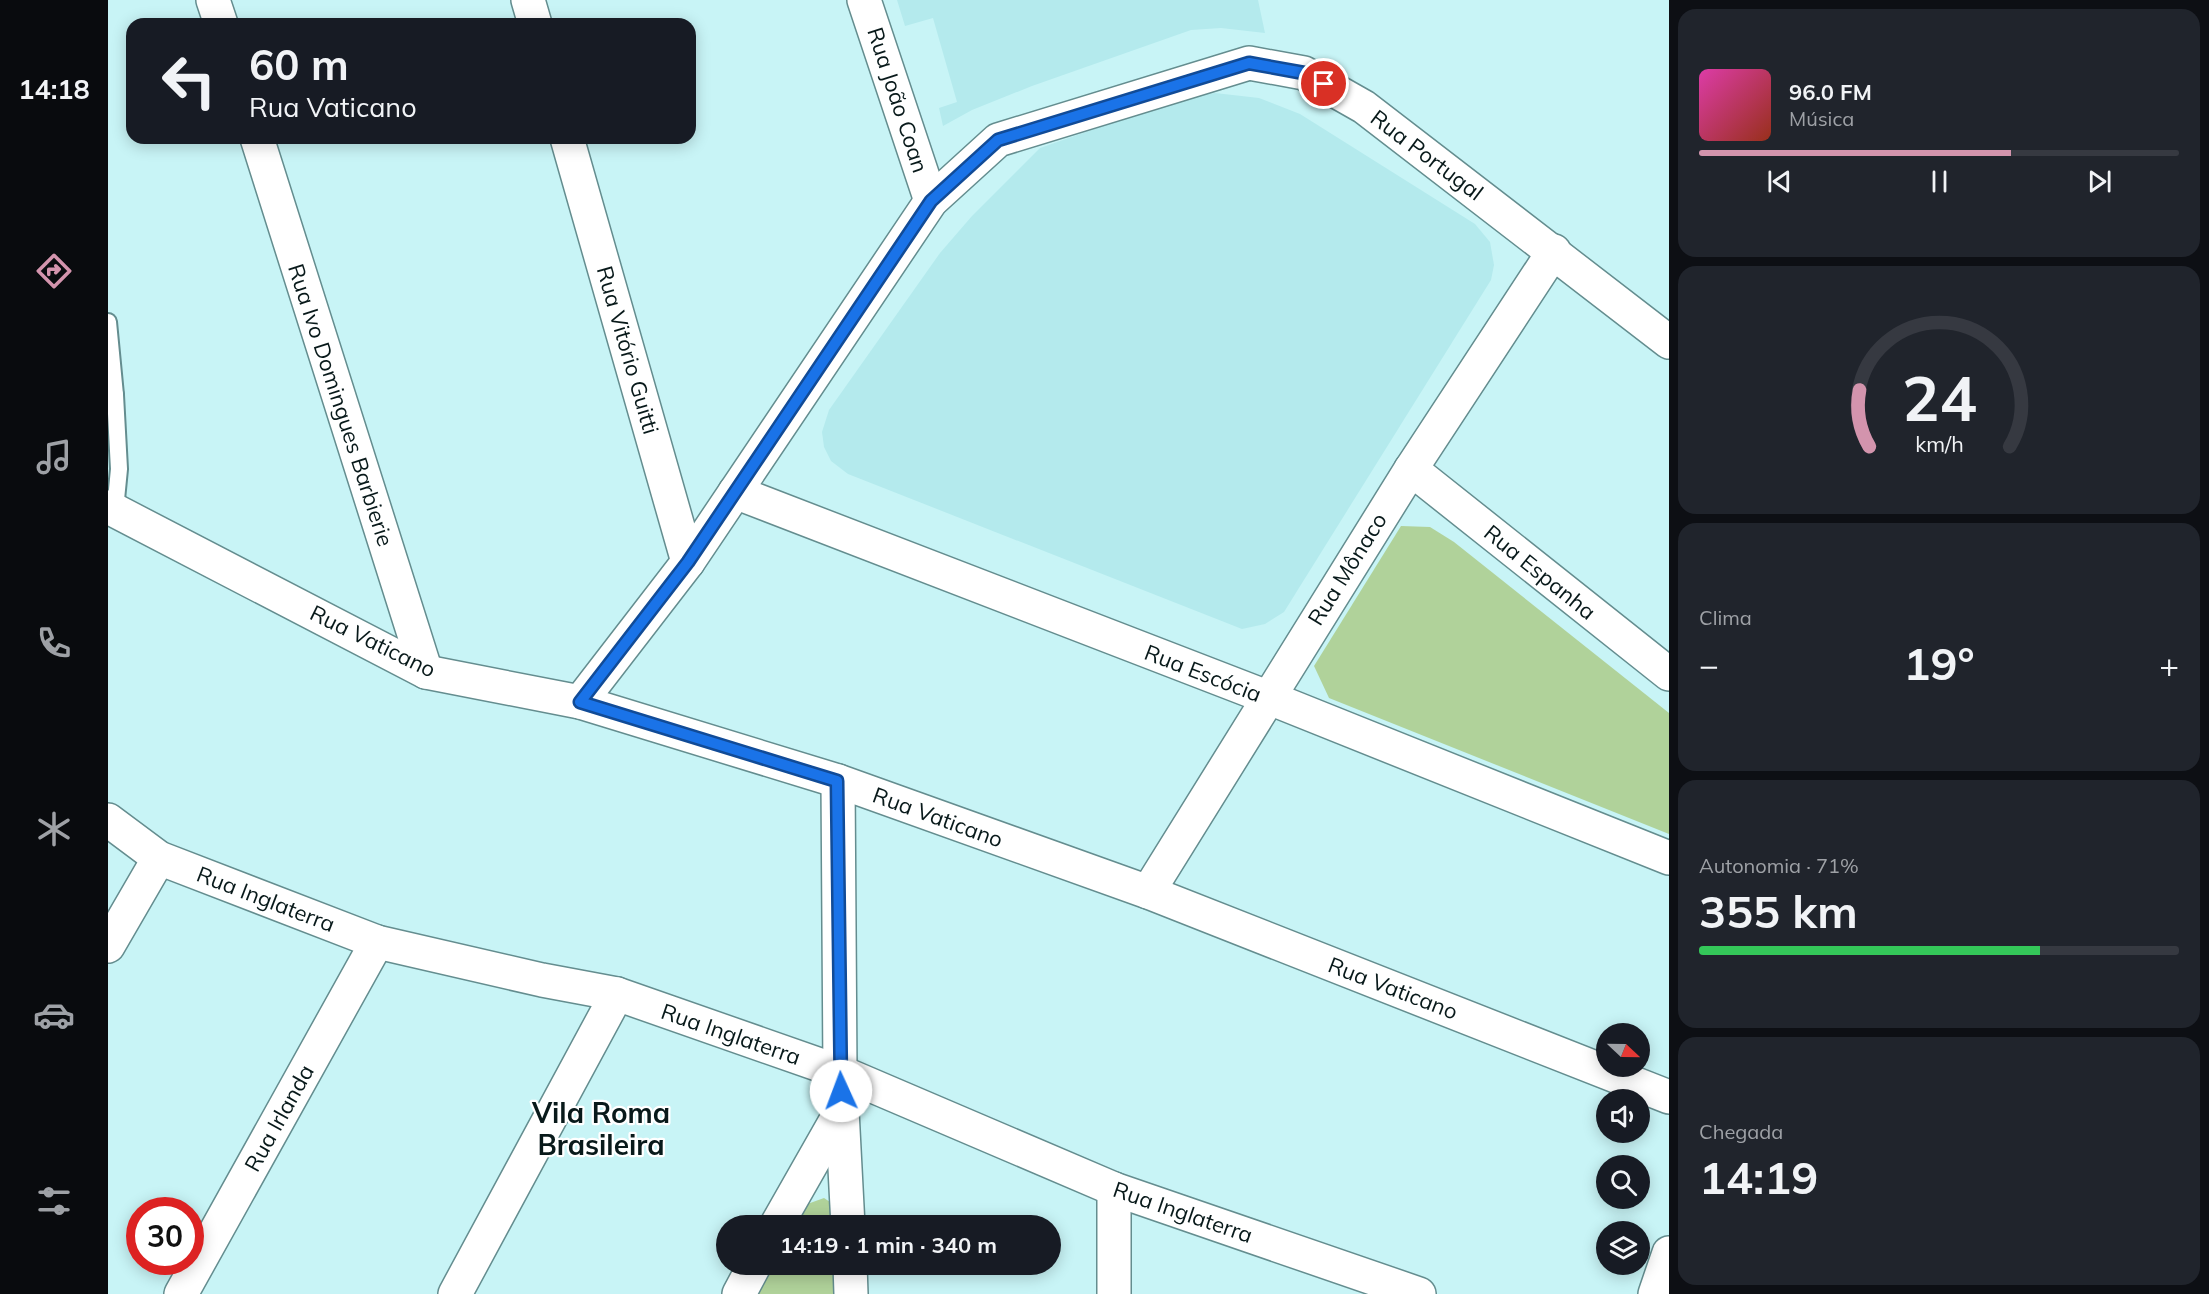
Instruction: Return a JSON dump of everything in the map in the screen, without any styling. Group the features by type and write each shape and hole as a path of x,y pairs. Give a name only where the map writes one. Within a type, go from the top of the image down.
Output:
{"street":[{"path":"213,0 218,18"},
{"path":"528,0 533,18"},
{"name":"Rua João Coan","path":"864,0 931,201"},
{"name":"Rua Portugal","path":"580,702 688,562 931,201 998,140 1249,63 1304,73 1364,107 1554,251 1669,342"},
{"name":"Rua Ivo Domingues Barbierie","path":"259,144 426,672"},
{"name":"Rua Vitório Guitti","path":"569,144 688,562"},
{"name":"Rua Mônaco","path":"1148,892 1267,697 1411,469 1554,251"},
{"name":"Rua Espanha","path":"1411,469 1669,674"},
{"name":"Rua Escócia","path":"735,492 1267,697 1669,858"},
{"name":"Rua Vaticano","path":"111,509 426,672 580,702 837,781 1148,892 1669,1097"},
{"path":"837,781 840,1072 847,1215"},
{"name":"Rua Inglaterra","path":"108,820 159,858 377,942 542,980 617,994 840,1072 1114,1189 1366,1285 1419,1294"},
{"path":"108,946 159,858"},
{"name":"Rua Irlanda","path":"181,1294 377,942"},
{"path":"455,1294 617,994"},
{"path":"782,1215 842,1110"},
{"path":"1114,1189 1114,1294"},
{"path":"1655,1294 1669,1252"},
{"path":"739,1294 749,1275"},
{"path":"850,1275 851,1294"}],"lane":[{"path":"108,322 119,469 111,509"}],"shaded area":[{"path":"897,0 1258,0 1265,33 1221,28 1191,30 1032,86 972,110 943,126 939,108 957,102 933,18 905,26"},
{"path":"1215,93 1259,98 1300,114 1475,224 1490,242 1494,265 1491,280 1284,612 1265,624 1242,629 848,474 831,461 824,447 822,432 829,410 940,253 972,216 1040,148 1189,96"}],"green space":[{"path":"1401,526 1430,527 1454,542 1669,713 1669,834 1329,698 1314,666"},
{"path":"824,1198 836,1206 836,1215 793,1215 799,1207"},
{"path":"759,1275 839,1275 840,1294 750,1294"}],"district":[{"name":"Vila Roma Brasileira","path":"601,1129"}],"route":[{"path":"841,1091 837,781 580,702 688,562 931,201 998,140 1249,63 1304,73 1324,84"}]}
